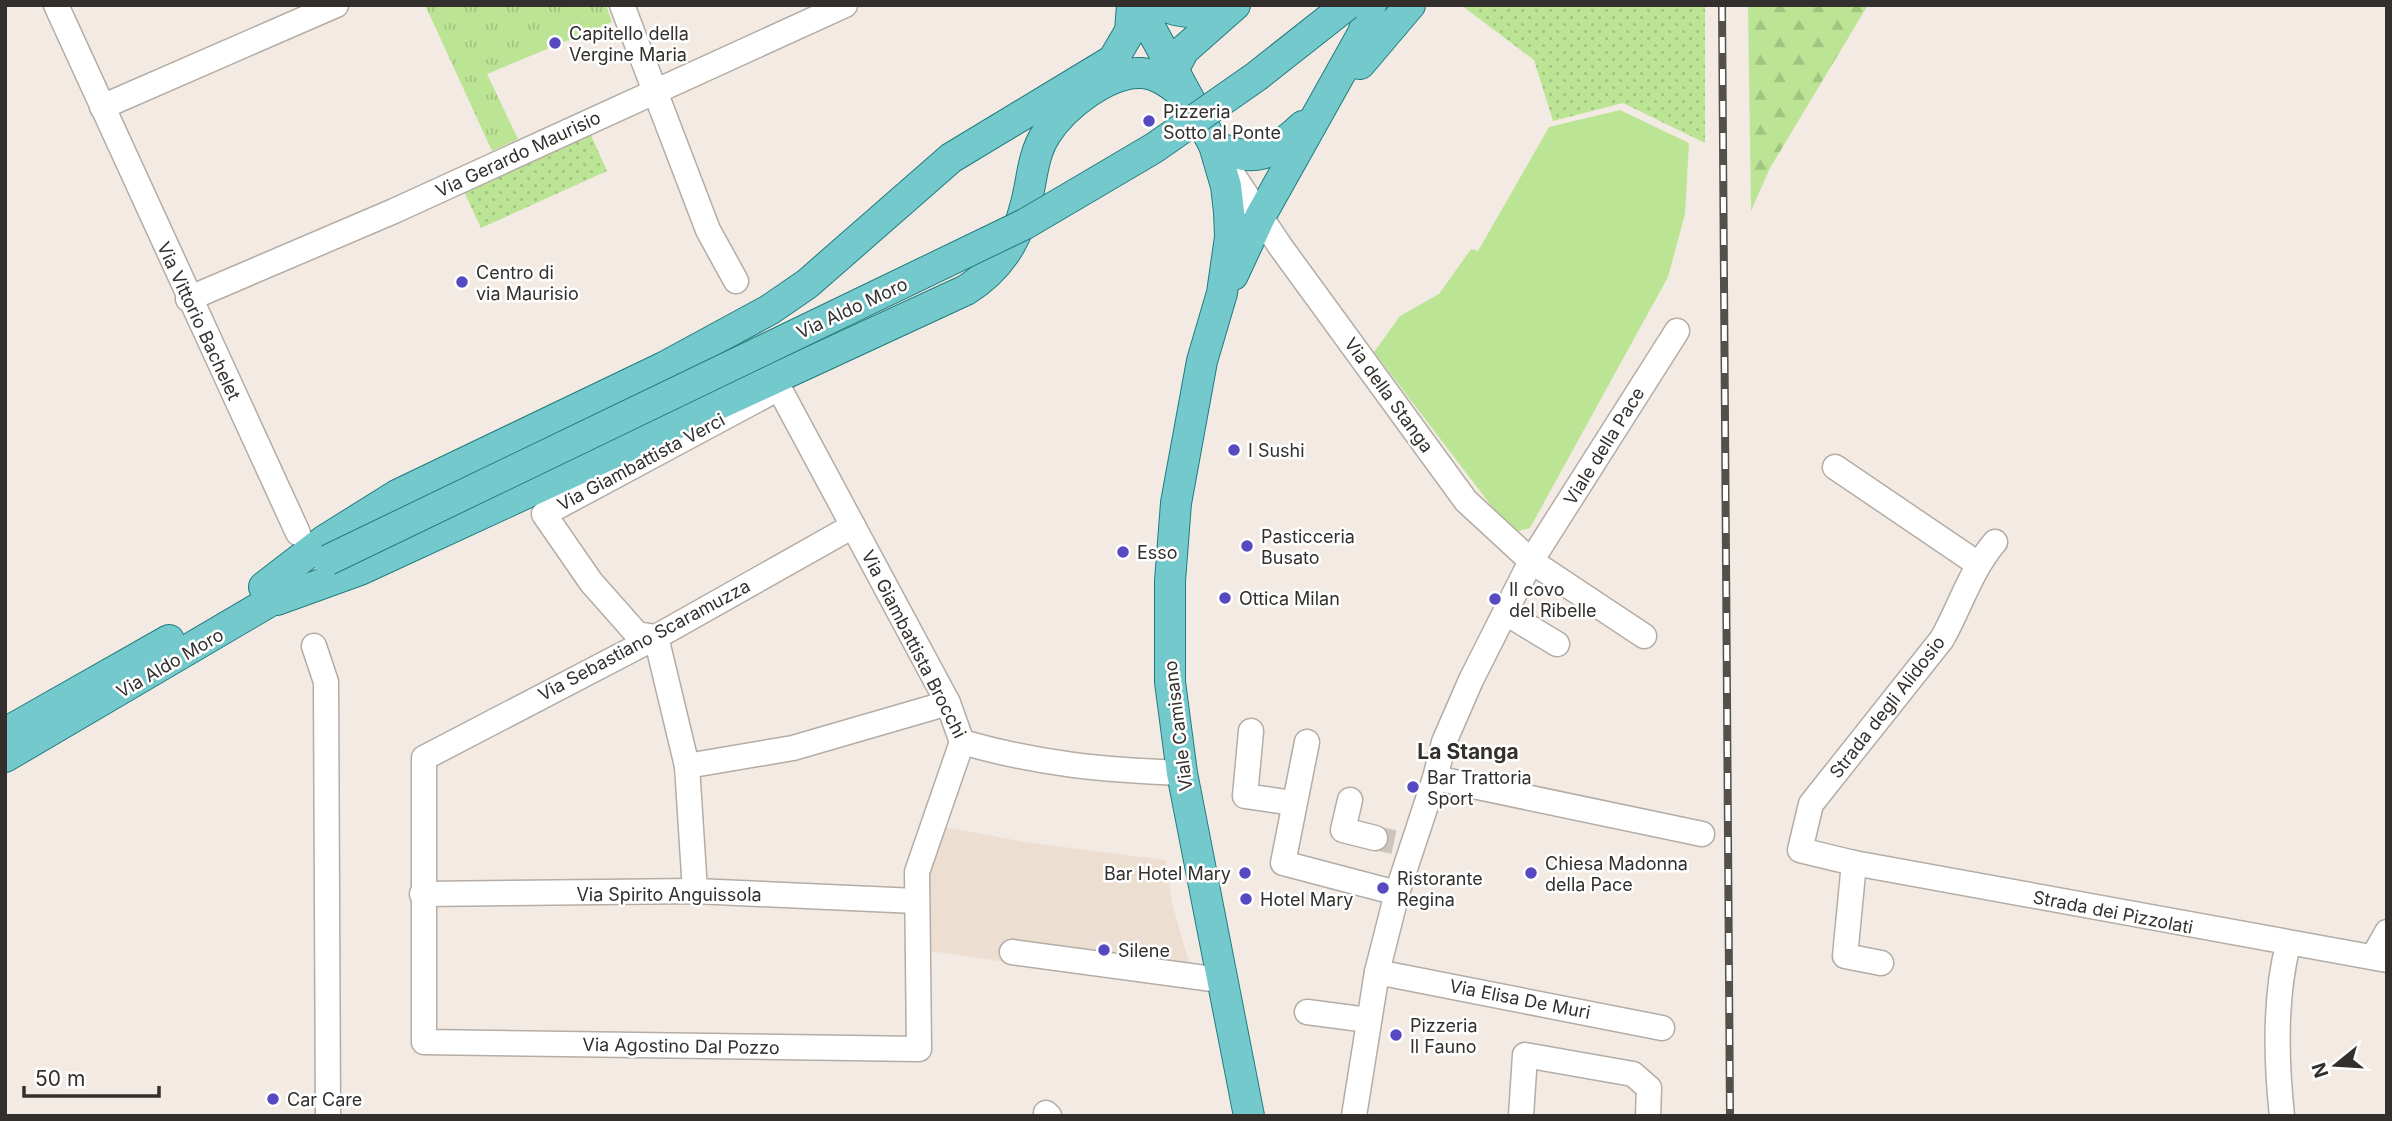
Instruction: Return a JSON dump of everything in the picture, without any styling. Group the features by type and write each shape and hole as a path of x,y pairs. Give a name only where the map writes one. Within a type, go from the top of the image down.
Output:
{"main road":[{"path":"271,594 325,540 397,495 664,367 760,316 807,284 951,158 1113,60 1130,31 1132,5"},
{"name":"Viale Camisano","path":"1138,5 1178,84 1214,145 1226,186 1229,212 1230,237 1223,293"},
{"path":"1161,5 1174,11 1193,13 1234,5"},
{"path":"1041,144 1068,110 1115,79 1135,74 1151,75 1178,84 1184,50 1234,5"},
{"name":"Via Aldo Moro","path":"5,757 328,560 1026,224 1154,148 1257,76 1347,5"},
{"name":"Viale Camisano","path":"1249,1116 1220,980 1182,773 1170,682 1170,581 1175,503 1202,361 1223,293 1260,217 1363,33 1371,5"},
{"path":"1320,110 1410,5"},
{"name":"Viale Camisano","path":"1214,145 1237,156 1258,156 1276,151 1320,110"},
{"path":"271,594 359,570 966,290 1001,261 1018,233 1041,144 1041,135 1034,128 1016,125 1000,130"},
{"name":"Via Aldo Moro","path":"5,733 271,594"}],"street":[{"name":"Via Vittorio Bachelet","path":"55,5 298,533"},
{"path":"102,107 336,5"},
{"path":"622,5 708,230 736,281"},
{"name":"Via Gerardo Maurisio","path":"188,299 394,211 845,5"},
{"name":"Via della Stanga","path":"1214,145 1260,217 1466,501 1531,561"},
{"name":"Viale della Pace","path":"1354,1116 1377,972 1397,893 1394,842 1435,778 1444,742 1471,680 1531,561 1677,331"},
{"name":"Via Giambattista Brocchi","path":"779,388 948,703 962,742 1018,759 1082,768 1182,773"},
{"name":"Via Giambattista Verci","path":"656,637 637,634 591,582 544,514 779,388"},
{"path":"1835,467 1978,564"},
{"name":"Via Sebastiano Scaramuzza","path":"435,753 656,637 853,526"},
{"name":"Strada degli Alidosio","path":"1800,849 1811,804 1942,639 1958,612 1978,564 1995,542"},
{"path":"1531,561 1644,636"},
{"path":"1506,613 1557,644"},
{"path":"656,637 687,766 695,891"},
{"path":"314,646 326,682 328,1116"},
{"path":"687,766 793,748 948,703"},
{"path":"1251,731 1245,796 1293,803"},
{"name":"Via Agostino Dal Pozzo","path":"435,753 424,758 424,1042 919,1049 917,872 962,742"},
{"path":"1307,742 1283,863 1397,893"},
{"path":"1435,778 1702,834"},
{"path":"1350,800 1343,830 1394,842"},
{"name":"Strada dei Pizzolati","path":"1800,849 1854,863 2288,945 2380,959 2387,932"},
{"path":"1854,863 1844,956 1881,963"},
{"name":"Via Spirito Anguissola","path":"422,894 695,891 916,901"},
{"path":"2281,1116 2277,1073 2280,984 2288,945"},
{"path":"1012,952 1220,980"},
{"name":"Via Elisa De Muri","path":"1377,972 1662,1028"},
{"path":"1307,1012 1368,1020"},
{"path":"1521,1116 1525,1055 1633,1074 1649,1088 1648,1116"}],"shaded area":[{"path":"936,825 1024,842 1166,860 1172,903 1193,977 1034,966 930,951 923,890"}],"green space":[{"path":"425,5 606,5 612,22 487,74 518,139 492,151"},
{"path":"1461,5 1705,5 1705,143 1623,103 1553,121 1534,60"},
{"path":"1748,5 1868,5 1770,168 1751,211"},
{"path":"1620,110 1689,143 1685,214 1668,277 1530,528 1512,533 1374,352 1400,316 1439,294 1471,249 1478,251 1549,127"},
{"path":"591,135 607,171 481,228 464,192"}],"tunnel":[{"path":"1375,838 1394,842"}],"railway":[{"path":"1722,5 1730,1116"}],"place":[{"name":"Capitello della Vergine Maria","path":"555,43"},
{"name":"Pizzeria Sotto al Ponte","path":"1149,121"},
{"name":"Centro di via Maurisio","path":"462,282"},
{"name":"I Sushi","path":"1234,450"},
{"name":"Pasticceria Busato","path":"1247,546"},
{"name":"Esso","path":"1123,552"},
{"name":"Ottica Milan","path":"1225,598"},
{"name":"Il covo del Ribelle","path":"1495,599"},
{"name":"Bar Trattoria Sport","path":"1413,787"},
{"name":"Bar Hotel Mary","path":"1245,873"},
{"name":"Chiesa Madonna della Pace","path":"1531,873"},
{"name":"Ristorante Regina","path":"1383,888"},
{"name":"Hotel Mary","path":"1246,899"},
{"name":"Silene","path":"1104,950"},
{"name":"Pizzeria Il Fauno","path":"1396,1035"},
{"name":"Car Care","path":"273,1099"}],"district":[{"name":"La Stanga","path":"1468,751"}]}
